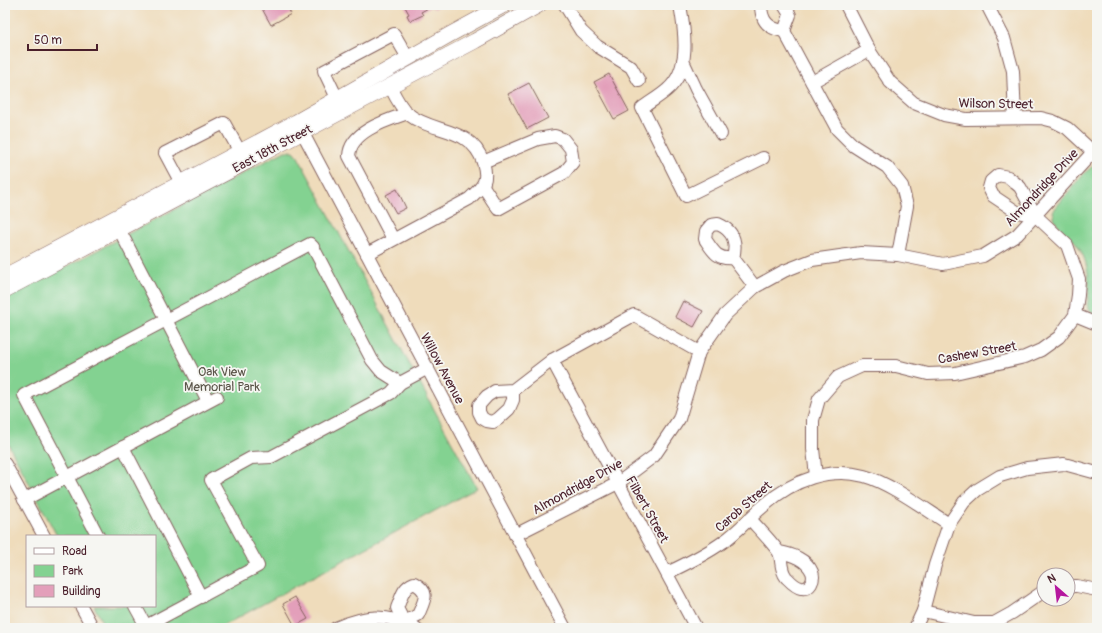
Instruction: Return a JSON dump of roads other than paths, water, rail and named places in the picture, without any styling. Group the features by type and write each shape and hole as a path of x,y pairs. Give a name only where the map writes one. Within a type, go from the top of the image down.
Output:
{"main road":[{"name":"East 18th Street","path":"5,290 119,229 299,127 337,98 504,5"},
{"name":"East 18th Street","path":"5,276 240,152 390,86 539,5"}],"street":[{"path":"565,5 581,31 597,46 631,67 639,80"},
{"path":"680,5 684,26 683,61 679,74 668,89 642,108 686,196 763,158"},
{"path":"760,5 761,12 768,25 775,30 784,31"},
{"path":"784,5 790,15 784,31 837,129 854,146 887,168 902,186 907,206 898,255"},
{"name":"Wilson Street","path":"846,5 869,50 890,82 914,103 944,115 966,119 1040,118 1053,121 1067,128 1095,150"},
{"path":"987,5 1004,38 1013,71 1015,118"},
{"path":"337,98 324,71 394,34 408,58"},
{"path":"812,82 869,50"},
{"path":"683,61 696,89 721,134"},
{"path":"367,254 469,199 483,186 485,171 483,162 480,154 468,140 453,132 421,122 408,113 399,104 390,86"},
{"path":"393,240 349,156 349,151 352,145 362,135 373,127 384,121 408,113"},
{"path":"181,183 165,153 224,123 240,152"},
{"name":"Willow Avenue","path":"299,127 428,368 564,628"},
{"path":"483,162 538,139 554,136 563,139 571,149 573,162 564,173 498,209 483,186"},
{"name":"Almondridge Drive","path":"515,535 618,483 654,456 679,419 699,352 725,315 755,287 784,271 812,260 861,253 898,255 942,264 983,256 1017,235 1095,150"},
{"name":"Cashew Street","path":"816,476 813,449 813,420 819,399 838,377 862,366 896,366 928,374 955,373 1025,357 1041,350 1059,337 1075,315 1079,279 1067,245 1036,216"},
{"path":"24,500 212,399 166,319 119,229"},
{"path":"97,535 24,395 310,244 314,247 372,360 381,371 400,383"},
{"path":"733,258 755,287"},
{"path":"513,390 552,360 634,315 699,352"},
{"path":"1075,315 1097,324"},
{"name":"Filbert Street","path":"552,360 696,628"},
{"path":"136,607 146,626 258,566 211,480 251,458 271,457 391,393 400,383 428,368"},
{"path":"123,447 201,597"},
{"path":"5,464 43,535"},
{"path":"915,628 923,611 935,565 949,524 964,502 977,490 1000,476 1026,468 1064,464 1097,473"},
{"name":"Carob Street","path":"667,573 697,559 724,542 784,489 816,476 847,473 865,476 900,494 949,524"},
{"path":"750,519 779,552"},
{"path":"1076,586 1097,590"},
{"path":"923,611 974,623 994,623 1012,613 1036,596"},
{"path":"82,607 93,628"},
{"path":"336,628 351,621 380,616 404,622 416,628"}],"park label":[{"name":"Oak View Memorial Park","path":"222,378"}]}
